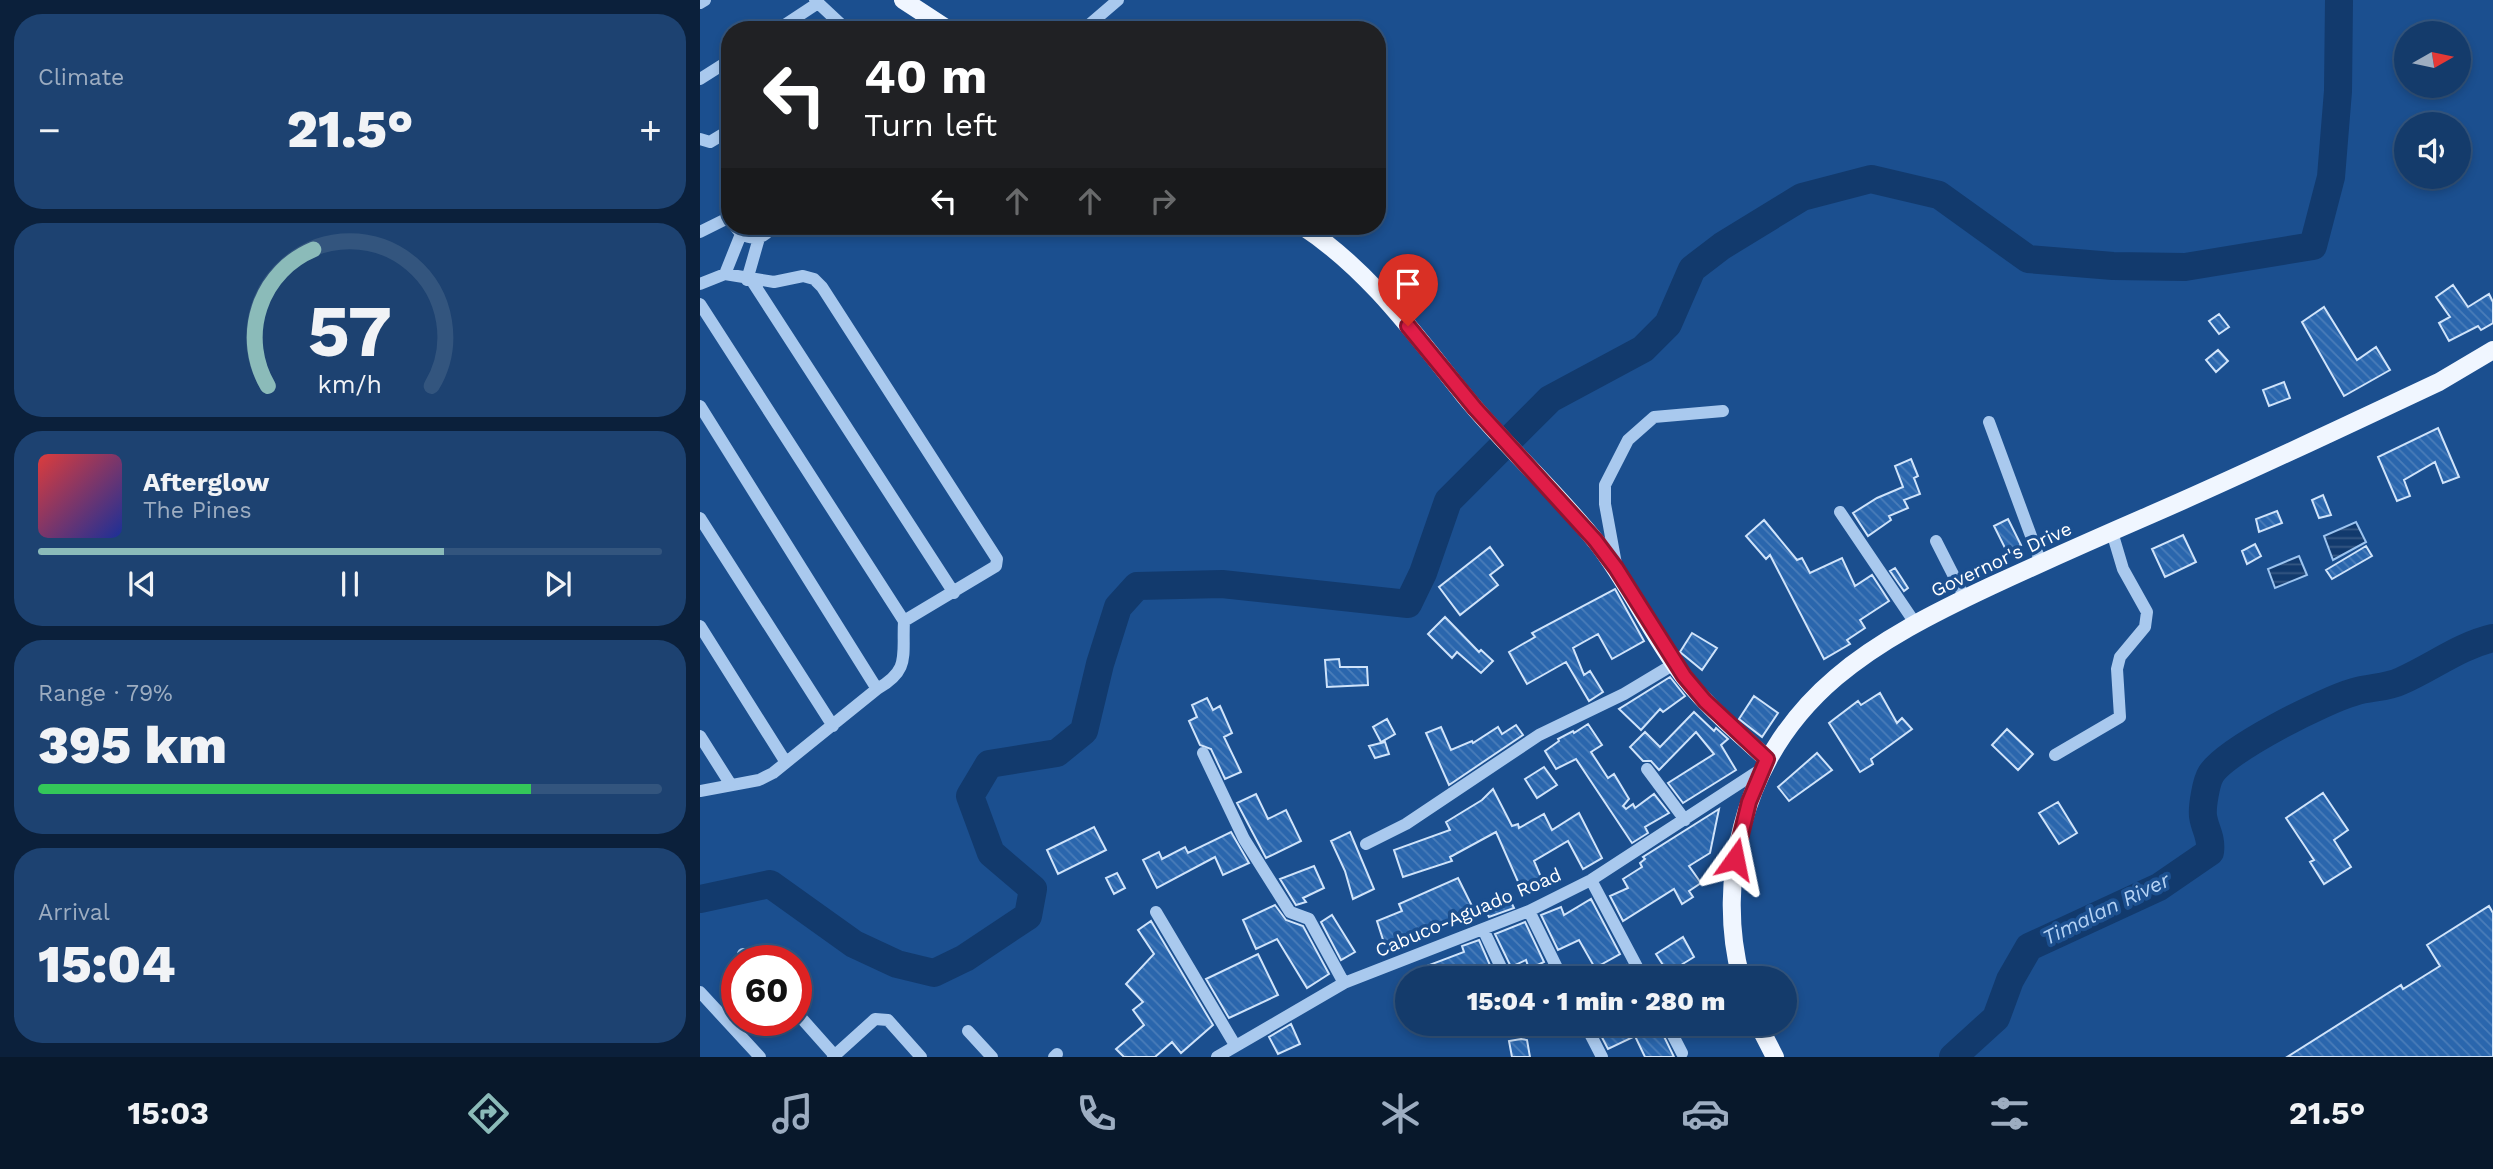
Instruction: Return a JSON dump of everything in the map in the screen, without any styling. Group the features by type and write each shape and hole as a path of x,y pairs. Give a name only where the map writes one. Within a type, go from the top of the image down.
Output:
{"main road":[{"path":"903,0 935,21"},
{"path":"1314,235 1341,255 1391,305 1475,408 1616,568 1674,664 1765,764"},
{"name":"Governor's Drive","path":"1739,966 1732,925 1733,880 1744,820 1765,764 1798,714 1827,683 1856,660 1915,623 1965,598 2439,382 2493,350"},
{"path":"1764,1036 1775,1057"}],"street":[{"path":"700,3 705,0"},
{"path":"1094,21 1118,0"},
{"path":"790,21 817,2 837,21"},
{"path":"700,79 721,66"},
{"path":"700,139 710,142 721,135"},
{"path":"703,231 721,228"},
{"path":"725,274 733,235"},
{"path":"753,235 759,238"},
{"path":"762,235 759,238 750,280 954,593"},
{"path":"700,284 725,274 774,282 803,276 814,279 997,558 996,566 904,621"},
{"path":"700,304 904,621 904,661 901,671 892,681 877,689 833,726 759,780 700,791"},
{"path":"700,406 877,689"},
{"path":"1616,568 1605,504 1605,485 1628,440 1654,417 1723,411"},
{"path":"1989,422 2041,563"},
{"path":"1840,512 1915,623"},
{"path":"700,518 833,726"},
{"path":"2055,755 2120,717 2117,669 2120,657 2145,627 2147,612 2123,569 2112,532"},
{"path":"1936,541 1965,598"},
{"path":"700,626 785,761"},
{"path":"1366,844 1406,824 1539,735 1624,694 1674,664"},
{"path":"700,736 731,785"},
{"path":"1203,753 1244,839 1290,912 1309,919 1344,983"},
{"name":"Cabuco-Aguado Road","path":"1217,1057 1344,983 1529,911 1591,880 1685,820 1765,764"},
{"path":"1647,769 1685,820"},
{"path":"1591,880 1637,966"},
{"path":"1529,911 1556,966"},
{"path":"1156,912 1235,1045"},
{"path":"1483,929 1500,966"},
{"path":"700,992 760,1057"},
{"path":"812,1030 835,1056 875,1019 888,1020 921,1057"},
{"path":"968,1031 992,1057"},
{"path":"1591,1036 1602,1057"},
{"path":"1673,1036 1682,1053"}],"water":[{"path":"2356,522 2366,542 2333,560 2324,536"},
{"path":"2299,556 2307,575 2275,588 2268,569"}],"building":[{"path":"2453,285 2468,307 2489,294 2493,302 2493,323 2481,330 2478,326 2449,341 2439,323 2450,317 2436,297"},
{"path":"2324,307 2357,360 2376,347 2390,370 2344,396 2302,322"},
{"path":"2219,314 2229,327 2219,334 2209,321"},
{"path":"2218,350 2228,361 2216,372 2206,360"},
{"path":"2284,382 2290,398 2269,406 2263,390"},
{"path":"2438,428 2459,477 2443,483 2435,462 2404,480 2410,496 2397,501 2378,457"},
{"path":"1911,459 1918,476 1914,478 1920,494 1904,500 1908,508 1889,516 1891,520 1868,536 1853,513 1877,498 1903,487 1895,466"},
{"path":"2323,495 2331,515 2319,518 2312,500"},
{"path":"2277,511 2282,523 2259,532 2256,519"},
{"path":"2008,519 2021,545 2007,552 1994,526"},
{"path":"1764,520 1797,560 1802,558 1810,573 1842,558 1855,586 1872,575 1889,601 1860,620 1865,628 1847,640 1850,644 1824,659 1770,555 1766,559 1746,536"},
{"path":"2183,535 2196,562 2165,577 2152,549"},
{"path":"2255,544 2261,556 2247,564 2242,551"},
{"path":"2366,546 2372,556 2332,579 2326,570"},
{"path":"1490,547 1503,565 1490,575 1498,585 1460,615 1439,587"},
{"path":"1895,568 1908,588 1904,591 1890,571"},
{"path":"1615,589 1644,641 1612,659 1598,634 1573,648 1584,675 1590,671 1603,692 1589,701 1566,662 1527,684 1509,652 1535,637 1532,633"},
{"path":"1445,617 1479,652 1481,650 1493,661 1481,673 1457,652 1452,658 1428,634"},
{"path":"1692,633 1717,648 1702,670 1680,652"},
{"path":"1339,659 1340,667 1367,667 1368,685 1327,687 1325,660"},
{"path":"1670,677 1685,696 1663,712 1660,709 1641,730 1619,709"},
{"path":"1880,693 1897,723 1902,718 1912,729 1871,759 1873,764 1860,772 1829,723 1858,701 1861,705"},
{"path":"1754,696 1778,713 1762,737 1739,719"},
{"path":"1207,698 1213,710 1220,706 1232,733 1224,737 1241,772 1225,779 1211,749 1200,745 1189,721 1197,717 1192,705"},
{"path":"1694,712 1714,731 1716,728 1728,739 1721,745 1736,770 1683,803 1668,783 1714,754 1696,732 1659,770 1651,761 1643,761 1630,747 1645,732 1660,747"},
{"path":"1387,719 1395,734 1381,742 1373,727"},
{"path":"1588,724 1602,745 1591,752 1608,778 1614,774 1629,799 1623,806 1626,809 1633,804 1635,808 1654,794 1669,813 1645,827 1648,833 1632,843 1576,759 1556,769 1545,751 1559,741 1558,739"},
{"path":"1516,725 1523,735 1449,785 1426,733 1441,727 1451,750 1472,741 1473,743 1498,727 1502,734"},
{"path":"2007,729 2033,754 2018,770 1992,745"},
{"path":"1385,742 1389,754 1375,758 1369,746"},
{"path":"1817,753 1832,770 1789,801 1778,787"},
{"path":"1544,767 1557,785 1537,798 1525,779"},
{"path":"1493,789 1512,826 1518,824 1519,828 1544,814 1552,830 1579,813 1602,858 1583,869 1568,841 1534,861 1544,884 1523,893 1496,832 1450,857 1452,861 1403,877 1394,850 1450,830 1446,822 1482,800"},
{"path":"2323,793 2348,830 2334,840 2351,867 2324,884 2310,862 2314,860 2286,818"},
{"path":"1256,794 1268,819 1286,810 1301,841 1266,858 1237,803"},
{"path":"2058,802 2077,833 2059,844 2039,813"},
{"path":"1719,809 1710,853 1689,866 1701,883 1689,891 1693,897 1682,904 1674,889 1623,921 1610,896 1628,888 1623,879 1642,867 1640,863 1645,859 1643,857"},
{"path":"1094,827 1106,850 1058,874 1047,850"},
{"path":"1231,832 1249,863 1223,875 1215,857 1157,888 1143,860 1159,852 1162,859 1185,847 1188,853"},
{"path":"1350,832 1374,889 1353,899 1345,871 1331,841"},
{"path":"1314,866 1324,888 1303,898 1306,902 1296,905 1280,879"},
{"path":"1117,873 1125,888 1114,894 1106,878"},
{"path":"1458,878 1474,910 1432,932 1430,926 1385,946 1377,921 1402,911 1399,904"},
{"path":"1508,896 1514,908 1489,917 1484,907"},
{"path":"1591,899 1620,954 1594,966 1579,940 1558,950 1541,915 1561,907 1564,915"},
{"path":"1275,905 1286,920 1303,926 1329,974 1307,988 1277,939 1256,949 1243,920"},
{"path":"2489,906 2493,913 2493,1057 2287,1057 2401,985 2403,989 2440,966 2427,945"},
{"path":"1332,915 1355,952 1341,960 1321,922"},
{"path":"1151,921 1213,1025 1181,1053 1172,1042 1155,1057 1124,1057 1116,1049 1144,1025 1133,1010 1143,1002 1126,984 1154,954 1138,930"},
{"path":"1525,922 1544,962 1528,966 1526,960 1511,966 1495,934"},
{"path":"1683,937 1694,957 1679,966 1664,966 1656,954"},
{"path":"1479,940 1490,966 1427,966 1464,952 1462,946"},
{"path":"1258,954 1278,995 1229,1018 1206,979"},
{"path":"1291,1024 1300,1044 1278,1054 1269,1037"},
{"path":"1601,1036 1635,1036 1608,1049"},
{"path":"1635,1036 1664,1036 1674,1057 1645,1057"},
{"path":"1527,1040 1530,1057 1512,1057 1509,1041"}],"waterway":[{"path":"700,899 770,884 854,944 897,964 934,973 965,958 1028,916 1033,889 991,853 970,796 989,764 1057,753 1084,731 1100,664 1118,607 1137,586 1222,584 1408,604 1423,573 1448,501 1550,399 1643,349 1668,324 1692,269 1722,246 1802,197 1871,179 1939,195 2028,259 2113,266 2185,267 2313,246 2331,177 2338,91 2339,0"},
{"name":"Timalan River","path":"1953,1057 1996,1018 2010,980 2029,947 2159,887 2210,852 2203,816 2206,788 2211,774 2236,752 2278,727 2340,697 2396,683 2469,646 2493,638"}],"route":[{"path":"1408,326 1475,408 1595,540 1644,611 1674,664 1705,701 1767,759 1749,802 1735,859"}]}
